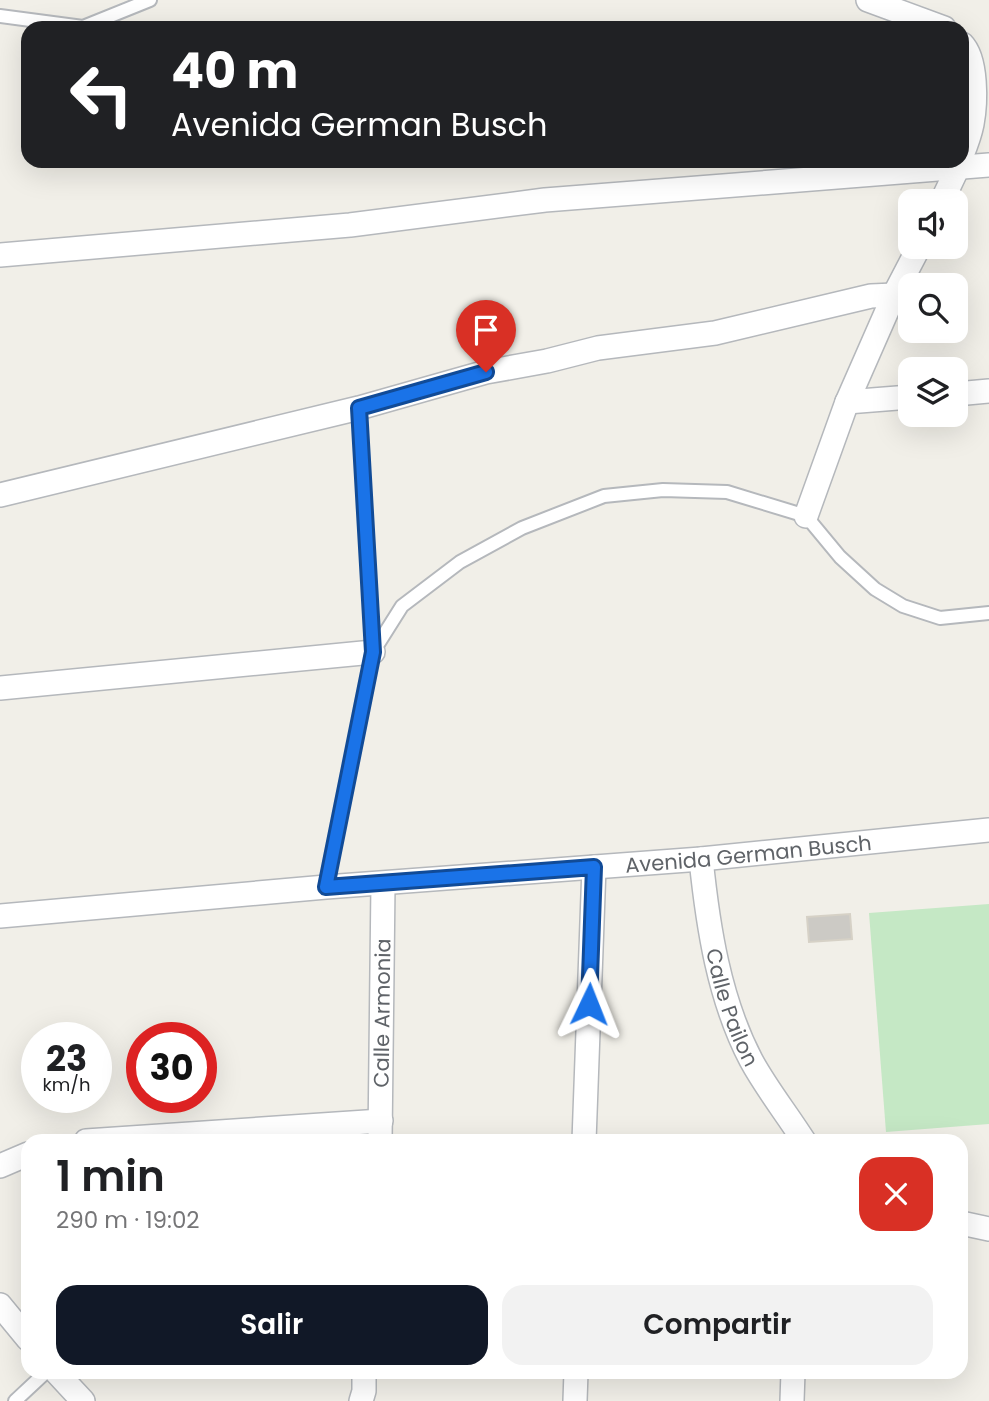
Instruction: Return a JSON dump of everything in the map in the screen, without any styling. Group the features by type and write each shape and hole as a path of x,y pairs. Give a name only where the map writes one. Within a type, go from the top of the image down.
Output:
{"street":[{"path":"868,0 925,21"},
{"path":"969,55 975,82 973,123 969,136"},
{"path":"969,162 989,165"},
{"path":"0,255 350,225 545,200 886,168"},
{"path":"948,189 958,168"},
{"path":"806,516 847,402 913,259"},
{"path":"0,495 359,408 486,372 598,348 715,332 871,296 894,295"},
{"path":"968,393 989,391"},
{"path":"847,402 898,398"},
{"path":"0,688 373,652"},
{"name":"Avenida German Busch","path":"0,916 326,887 701,859 989,830"},
{"name":"Calle Pailon","path":"701,859 705,905 726,1004 752,1061 799,1134"},
{"path":"584,1134 594,867"},
{"name":"Calle Armonia","path":"380,1131 383,884"},
{"path":"290,1134 380,1131"},
{"path":"0,1166 21,1157"},
{"path":"968,1224 989,1228"},
{"path":"0,1305 21,1330"},
{"path":"63,1379 83,1401"},
{"path":"361,1401 364,1379"},
{"path":"575,1401 576,1379"},
{"path":"792,1401 793,1379"}],"lane":[{"path":"98,21 149,0"},
{"path":"0,16 38,21"},
{"path":"326,887 373,652 359,408"},
{"path":"373,652 402,606 460,562 522,528 604,496 663,490 727,492 806,516 840,557 875,589 902,606 940,618 989,613"},
{"path":"15,1401 39,1379"}],"green space":[{"path":"989,904 989,1124 886,1132 869,913"}],"building":[{"path":"850,914 852,939 809,942 807,917"}],"route":[{"path":"486,372 359,408 373,652 326,887 594,867 589,1004"}]}
